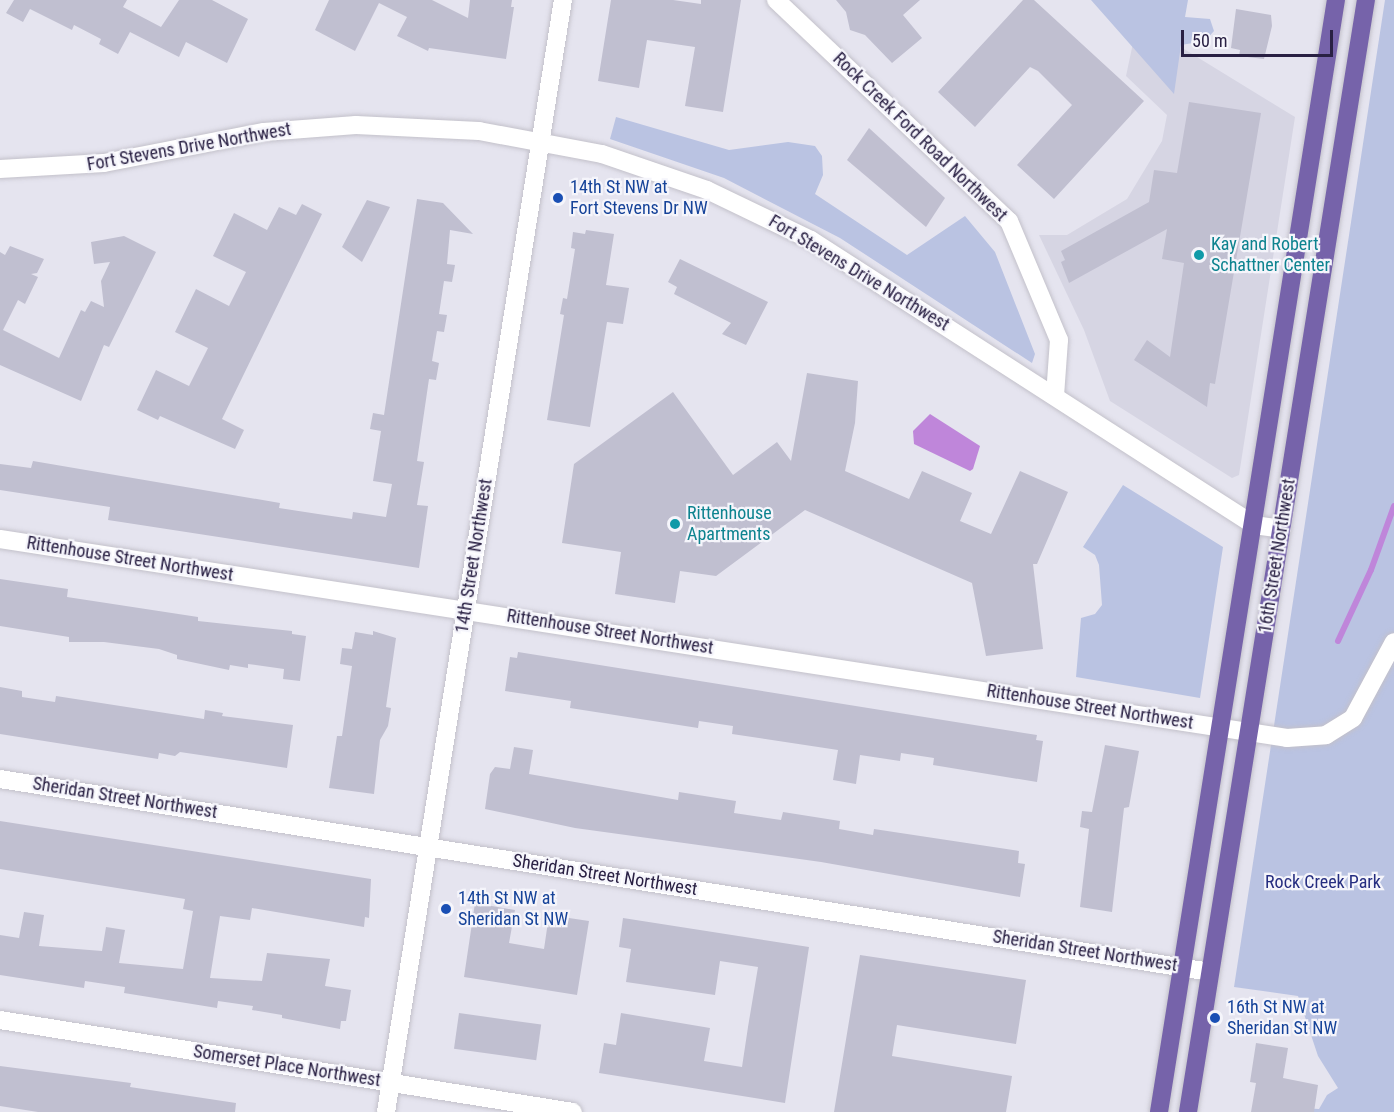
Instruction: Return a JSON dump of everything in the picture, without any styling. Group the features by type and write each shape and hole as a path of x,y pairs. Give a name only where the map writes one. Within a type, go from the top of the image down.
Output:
{"main road":[{"name":"16th Street Northwest","path":"1159,1112 1336,0"},
{"name":"16th Street Northwest","path":"1188,1112 1366,0"}],"street":[{"name":"14th Street Northwest","path":"386,1112 563,0"},
{"name":"Rock Creek Ford Road Northwest","path":"776,0 1009,221 1059,339 1055,396"},
{"name":"Fort Stevens Drive Northwest","path":"0,169 104,163 253,134 356,124 442,126 541,140 659,172 768,217 847,263 1254,525 1282,530"},
{"name":"Rittenhouse Street Northwest","path":"0,539 1249,733 1304,739 1341,728 1362,707 1394,642"},
{"name":"Sheridan Street Northwest","path":"0,779 1210,972"},
{"name":"Somerset Place Northwest","path":"0,1020 573,1112"}],"shaded area":[{"path":"1133,43 1184,49 1295,117 1239,475 1232,478 1110,401 1084,330 1039,235 1067,235 1127,199 1162,141 1167,115 1126,76"},
{"path":"930,414 980,446 973,469 970,471 914,444 913,431"}],"green space":[{"path":"1091,0 1188,0 1185,17 1210,19 1214,31 1205,41 1181,45 1174,94"},
{"name":"Rock Creek Park","path":"1385,0 1394,0 1394,1112 1290,1112 1300,1108 1319,1109 1327,1095 1338,1088 1318,1056 1298,996 1234,987"},
{"path":"616,117 729,150 788,142 815,146 822,156 823,175 815,194 907,255 965,216 995,252 1035,354 1032,363 840,238 724,178 610,139"},
{"path":"1123,485 1223,547 1200,698 1076,677 1081,618 1095,614 1102,605 1099,565 1095,555 1083,547"}],"building":[{"path":"14,0 127,0 123,7 161,27 179,0 212,0 248,19 227,63 186,42 179,57 130,32 118,54 99,44 101,39 74,25 72,30 30,9 23,22 6,13"},
{"path":"329,0 432,0 468,18 470,0 512,0 511,7 514,7 506,59 429,48 428,51 397,36 407,17 379,3 355,51 315,30"},
{"path":"611,0 673,0 701,4 701,0 741,0 723,112 685,106 695,47 647,40 639,88 598,81"},
{"path":"836,0 920,0 903,15 922,38 892,63 865,35 850,30 846,12"},
{"path":"1023,0 1034,0 1144,101 1054,199 1017,165 1072,105 1038,71 1030,67 975,127 938,92"},
{"path":"1236,9 1271,15 1272,26 1264,59 1239,56 1240,50 1231,48"},
{"name":"Kay and Robert Schattner Center","path":"1189,102 1261,113 1215,384 1210,383 1207,407 1134,360 1147,340 1170,357 1184,263 1162,259 1167,229 1069,283 1061,262 1065,260 1061,251 1149,202 1154,170 1177,173"},
{"path":"869,128 945,198 926,227 847,160"},
{"path":"417,199 443,203 473,234 450,230 447,264 455,265 452,282 444,281 439,314 447,315 444,332 437,331 432,361 439,363 436,380 429,379 417,461 424,462 417,505 428,506 419,568 108,520 110,507 0,490 0,464 31,468 33,461 280,503 279,508 352,519 353,512 386,517 392,484 373,481 381,431 370,429 373,413 384,415"},
{"path":"367,200 390,207 362,262 342,247"},
{"path":"302,204 322,214 222,419 244,430 235,449 160,416 158,420 137,410 156,370 189,386 208,348 175,332 196,289 229,306 246,272 213,256 234,213 267,230 279,207 296,215"},
{"path":"586,230 614,234 606,285 629,288 623,324 607,322 590,427 547,420 564,315 560,314 563,298 567,299 575,249 571,248 573,232 585,234"},
{"path":"124,236 156,252 109,347 104,345 81,401 0,365 0,252 5,255 10,246 44,259 37,273 31,274 38,277 25,304 18,300 3,330 59,358 81,310 85,312 91,301 104,307 101,281 110,262 94,264 91,242"},
{"path":"680,259 768,302 746,345 722,334 731,323 674,294 677,287 668,282"},
{"name":"Rittenhouse Apartments","path":"807,373 858,381 855,423 845,471 909,499 922,471 972,493 960,521 991,534 1020,471 1068,492 1037,564 1033,564 1043,649 986,656 972,583 805,510 716,576 680,571 675,603 615,594 621,552 562,543 574,464 673,392 733,475 777,442 791,461"},
{"path":"0,579 68,589 67,597 198,617 198,621 292,631 292,634 306,636 300,681 283,679 284,669 248,664 248,668 230,665 229,670 177,659 177,655 159,649 104,642 69,642 69,637 0,626"},
{"path":"373,631 396,638 386,707 391,708 388,726 380,740 374,794 329,788 337,736 342,736 352,666 340,664 342,648 352,649 355,632 373,635"},
{"path":"518,652 1037,735 1036,740 1043,741 1037,782 933,765 934,758 901,753 900,761 860,755 856,784 833,780 838,750 732,734 733,726 699,721 698,728 570,708 571,701 505,691 510,657 517,658"},
{"path":"0,687 22,691 22,697 55,702 56,696 204,719 205,710 223,713 222,716 293,725 287,768 180,752 175,756 159,753 158,759 0,734"},
{"path":"1105,745 1139,751 1129,807 1124,808 1112,912 1080,907 1089,829 1080,827 1082,811 1092,812"},
{"path":"514,747 533,750 529,774 678,800 679,792 736,801 734,813 781,820 783,812 840,821 839,829 873,835 874,829 1019,851 1018,863 1025,864 1020,897 821,862 575,828 485,809 490,774 495,767 510,769"},
{"path":"0,821 371,879 369,918 365,917 364,927 252,908 250,920 220,916 210,978 262,981 267,953 330,959 325,986 351,990 346,1021 341,1021 340,1029 282,1018 282,1015 252,1010 253,1006 218,1001 217,1008 124,993 125,987 85,981 84,988 0,975 0,935 19,938 24,912 44,915 39,946 102,951 106,927 125,930 119,963 183,969 193,911 183,909 185,899 0,869"},
{"path":"475,903 515,910 509,943 544,949 549,915 589,921 577,995 464,977"},
{"path":"623,918 809,947 785,1103 599,1073 604,1043 616,1045 621,1013 710,1028 704,1061 742,1067 758,967 720,961 715,995 626,982 631,949 619,947"},
{"path":"860,955 1026,980 1016,1044 897,1025 892,1056 1012,1076 1006,1112 834,1112"},
{"path":"459,1013 541,1025 536,1060 454,1049"},
{"path":"1256,1043 1288,1048 1283,1078 1318,1085 1314,1112 1251,1112 1256,1083 1250,1082"},
{"path":"0,1066 131,1083 130,1087 236,1103 235,1112 38,1112 0,1106"}],"waterway":[{"path":"1338,641 1371,570 1394,506"}],"place":[{"name":"14th St NW at Fort Stevens Dr NW","path":"558,198"},
{"name":"Kay and Robert Schattner Center","path":"1199,255"},
{"name":"Rittenhouse Apartments","path":"675,524"},
{"name":"14th St NW at Sheridan St NW","path":"446,909"},
{"name":"16th St NW at Sheridan St NW","path":"1215,1018"}]}
